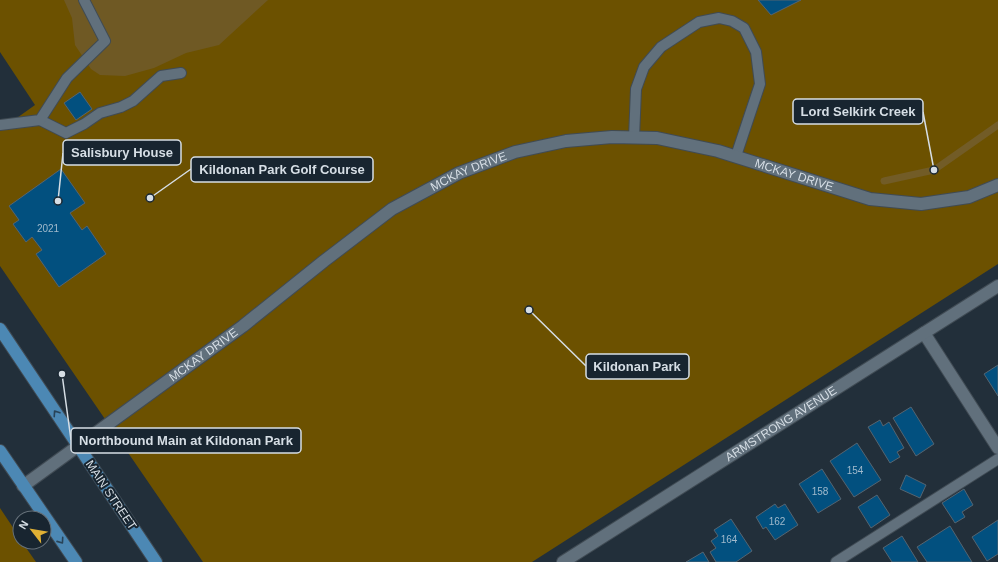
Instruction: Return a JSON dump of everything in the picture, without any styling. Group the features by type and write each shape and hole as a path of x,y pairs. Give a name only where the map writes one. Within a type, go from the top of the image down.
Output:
{"main road":[{"name":"MAIN STREET","path":"0,329 156,562"},
{"path":"0,451 4,465 23,486 76,562"}],"street":[{"name":"MCKAY DRIVE","path":"23,486 243,326 392,209 459,173 515,152 566,141 612,137 657,138 736,156 870,199 921,204 969,197 998,185"},
{"name":"ARMSTRONG AVENUE","path":"563,562 998,286"},
{"path":"924,333 998,448"}],"lane":[{"path":"40,120 67,78 105,41 84,0"},
{"path":"634,138 636,88 644,67 661,47 699,22 719,18 732,21 744,28 756,52 760,84 736,156"},
{"path":"0,125 40,120 66,132 84,124 100,113 121,107 133,101 161,76 181,73"},
{"path":"836,562 998,459"}],"shaded area":[{"path":"0,0 998,0 998,264 532,562 203,562 0,266 0,130 35,105 0,52"},
{"path":"64,0 268,0 219,45 186,53 154,68 125,76 100,75 91,69 75,45 72,18"},
{"path":"0,508 12,526 12,550 28,550 36,562 0,562"}],"building":[{"path":"758,0 801,0 771,15"},
{"path":"80,92 92,109 76,120 64,103"},
{"path":"61,169 85,203 70,213 82,230 87,226 106,254 59,287 36,254 42,250 32,237 26,242 13,224 19,220 9,206"},
{"path":"998,365 998,396 984,374"},
{"path":"911,407 934,444 916,456 893,418"},
{"path":"880,420 883,426 889,422 904,448 897,452 900,457 890,463 868,427"},
{"path":"857,443 881,480 854,497 830,461"},
{"path":"822,469 841,499 818,513 799,484"},
{"path":"906,475 926,485 920,498 900,489"},
{"path":"964,489 973,505 962,512 965,517 955,523 942,503"},
{"path":"877,495 890,515 871,528 858,507"},
{"path":"775,504 778,508 785,504 798,525 775,540 766,527 763,529 756,517"},
{"path":"731,519 752,551 736,562 716,562 710,552 716,548 711,541 718,536 714,530"},
{"path":"998,520 998,554 987,561 972,537"},
{"path":"950,526 972,562 927,562 917,547"},
{"path":"902,536 918,562 892,562 883,548"},
{"path":"703,552 709,562 686,562"}],"waterway":[{"path":"884,181 934,170 998,125"}],"place":[{"name":"Lord Selkirk Creek","path":"934,170"},
{"name":"Kildonan Park Golf Course","path":"150,198"},
{"name":"Salisbury House","path":"58,201"},
{"name":"Kildonan Park","path":"529,310"},
{"name":"Northbound Main at Kildonan Park","path":"62,374"}]}
